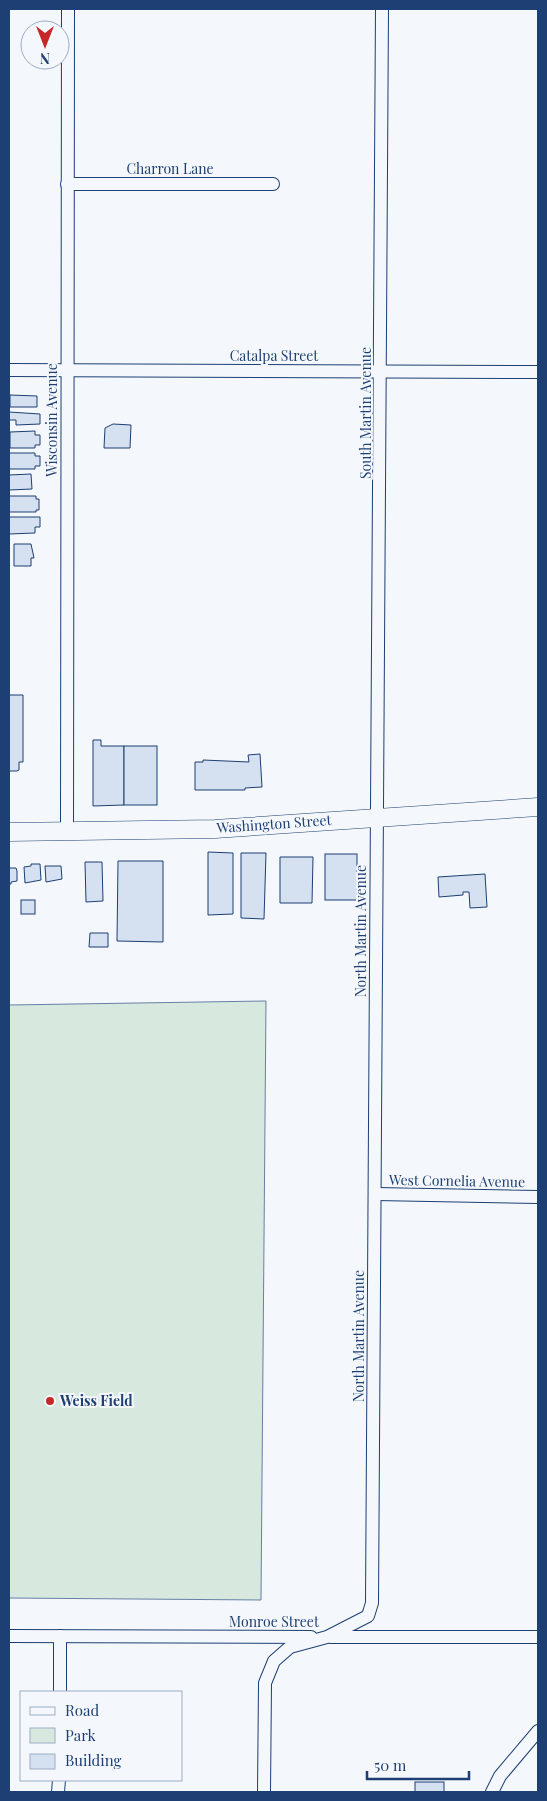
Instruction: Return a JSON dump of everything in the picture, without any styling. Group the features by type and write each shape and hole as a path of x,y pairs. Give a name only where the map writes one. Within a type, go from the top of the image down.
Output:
{"main road":[{"name":"Washington Street","path":"9,832 215,828 538,807"}],"street":[{"name":"Wisconsin Avenue","path":"67,831 68,9"},
{"name":"South Martin Avenue","path":"379,817 382,9"},
{"name":"Charron Lane","path":"67,184 273,184"},
{"name":"Catalpa Street","path":"9,370 538,372"},
{"name":"North Martin Avenue","path":"264,1792 266,1683 274,1661 290,1647 327,1637 368,1616 372,1603 376,1194 376,927 379,817"},
{"name":"West Cornelia Avenue","path":"376,1194 538,1197"},
{"name":"Monroe Street","path":"9,1636 538,1637"},
{"path":"60,1636 60,1691"},
{"path":"492,1792 500,1776 538,1731"}],"green space":[{"path":"266,1001 261,1600 9,1598 9,1005"}],"building":[{"path":"10,395 37,396 37,407 10,407"},
{"path":"9,412 40,414 40,424 16,425 16,420 9,420"},
{"path":"113,424 131,425 130,448 104,448 105,428"},
{"path":"35,431 35,435 40,435 40,445 35,445 35,448 10,448 10,432"},
{"path":"9,453 35,453 35,456 40,456 40,466 35,466 35,469 9,469"},
{"path":"31,474 32,489 9,490 9,475"},
{"path":"9,496 36,496 36,499 39,499 39,510 36,510 36,512 9,512"},
{"path":"9,517 40,517 40,527 35,527 35,533 9,534"},
{"path":"14,544 31,544 34,558 31,558 31,566 14,566"},
{"path":"9,695 23,695 23,762 19,762 19,770 17,771 9,771"},
{"path":"93,740 101,740 101,746 124,746 124,805 93,806"},
{"path":"124,746 157,746 157,805 124,805"},
{"path":"260,754 262,787 245,788 245,790 195,790 195,762 203,762 203,760 249,762 248,755"},
{"path":"208,852 233,853 233,914 208,915"},
{"path":"241,853 266,853 264,919 241,918"},
{"path":"325,854 357,854 357,900 325,900"},
{"path":"280,857 313,857 312,903 280,903"},
{"path":"118,861 163,861 163,942 117,941"},
{"path":"85,862 102,862 103,901 86,902"},
{"path":"31,864 40,864 41,880 25,883 24,867 31,866"},
{"path":"45,866 61,866 62,879 46,882"},
{"path":"9,868 16,868 17,871 17,881 11,882 11,884 9,884"},
{"path":"485,874 487,907 470,908 469,892 463,892 463,895 439,897 438,877"},
{"path":"21,900 35,900 35,914 21,914"},
{"path":"90,933 108,933 108,947 89,947"},
{"path":"415,1782 444,1782 444,1792 415,1792"}],"place":[{"name":"Weiss Field","path":"50,1401"}]}
